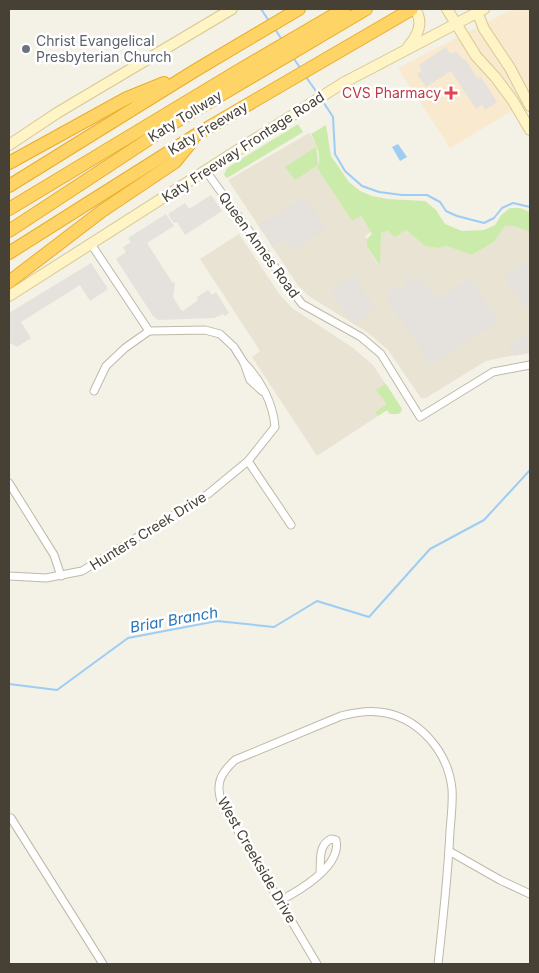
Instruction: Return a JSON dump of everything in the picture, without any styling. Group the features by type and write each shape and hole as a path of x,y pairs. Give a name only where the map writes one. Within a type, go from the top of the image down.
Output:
{"highway":[{"path":"9,186 196,70 299,9"},
{"name":"Katy Tollway","path":"9,231 167,127 246,72 344,9"},
{"name":"Katy Tollway","path":"9,209 246,72 366,9"},
{"name":"Katy Freeway","path":"9,253 199,133 414,9"},
{"path":"9,163 127,98 196,70"},
{"path":"9,282 102,211 175,162 199,133"}],"main road":[{"path":"9,145 57,113 232,9"},
{"path":"404,51 416,37 420,25 419,14 414,9"},
{"path":"447,9 476,56 526,114 530,130"},
{"path":"480,10 484,29 510,68 530,106"},
{"name":"Katy Freeway Frontage Road","path":"9,296 343,83 480,10"}],"street":[{"name":"Queen Annes Road","path":"206,171 302,304 360,337 381,354 420,417 492,372 530,365"},
{"path":"91,244 149,331 125,348 106,366 94,391"},
{"name":"Hunters Creek Drive","path":"9,576 46,578 82,571 208,494 248,461 275,427 274,412 257,376 244,363 234,347 220,334 205,330 149,331"},
{"path":"248,461 291,525"},
{"path":"9,483 54,555 61,576"},
{"name":"West Creekside Drive","path":"317,964 222,804 218,792 222,775 235,760 341,716 358,712 378,712 396,716 420,729 437,747 449,775 452,789 449,851 438,964"},
{"path":"11,818 103,964"},
{"path":"449,851 500,880 530,894"},
{"path":"279,901 312,882 320,872"}],"shaded area":[{"path":"513,9 530,9 530,100 450,148 398,68"},
{"path":"446,47 450,53 457,52 463,60 465,59 478,79 481,77 497,102 485,110 482,105 476,109 451,71 426,87 417,74 422,71 419,65"},
{"path":"309,133 316,144 319,165 317,168 352,221 360,216 371,232 365,236 367,246 379,266 381,233 389,231 395,237 406,230 425,246 438,248 446,246 472,255 494,242 505,226 513,226 530,232 530,352 486,361 426,398 421,398 388,350 367,332 310,297 299,287 228,180"},
{"path":"211,195 222,211 185,235 177,222 174,223 168,214 185,203 189,209"},
{"path":"305,196 327,229 292,252 284,240 273,247 259,226"},
{"path":"166,214 174,226 147,243 172,282 175,283 173,297 183,311 198,300 197,297 208,290 212,295 216,292 229,313 225,316 223,314 214,318 158,320 153,316 116,259 126,252 123,247 131,242 128,238"},
{"path":"239,234 280,295 292,308 352,347 373,365 402,409 400,413 390,414 387,410 317,456 252,357 260,351 200,259"},
{"path":"530,259 530,304 524,308 504,277"},
{"path":"91,263 108,289 90,301 80,285 21,322 31,338 17,347 10,343 9,313"},
{"path":"354,275 376,309 353,324 331,290"},
{"path":"409,275 413,280 420,276 436,300 470,278 499,322 431,365 386,298 392,294 389,288 394,285 398,290 408,284 404,278"},
{"path":"525,335 530,344 530,353 514,356 508,346"}],"green space":[{"path":"298,124 303,132 227,178 224,175 227,168"},
{"path":"326,125 331,156 349,182 360,191 372,196 388,199 425,201 436,210 445,224 462,231 484,230 495,225 501,215 510,208 520,208 530,212 530,232 513,226 505,226 494,242 472,255 446,246 438,248 425,246 406,230 395,237 388,231 381,233 380,266 367,246 367,239 372,234 361,216 352,221 317,168 319,155 311,134"},
{"path":"316,147 318,165 295,180 285,167"},
{"path":"386,384 402,409 398,414 390,414 387,410 378,416 375,412 387,404 376,390"}],"water":[{"path":"398,144 407,157 400,161 392,147"}],"waterway":[{"path":"261,9 269,21"},
{"path":"275,29 282,40"},
{"path":"294,59 301,69"},
{"path":"306,77 318,94"},
{"path":"322,100 333,117 335,154 345,171 362,186 379,192 402,195 427,195 440,202 446,211 484,223 494,218 502,208 513,203 530,207"},
{"name":"Briar Branch","path":"9,684 57,690 128,638 217,621 274,627 317,601 369,617 430,549 484,520 530,470"}],"place":[{"name":"Christ Evangelical Presbyterian Church","path":"26,49"},
{"name":"CVS Pharmacy","path":"451,93"}]}
